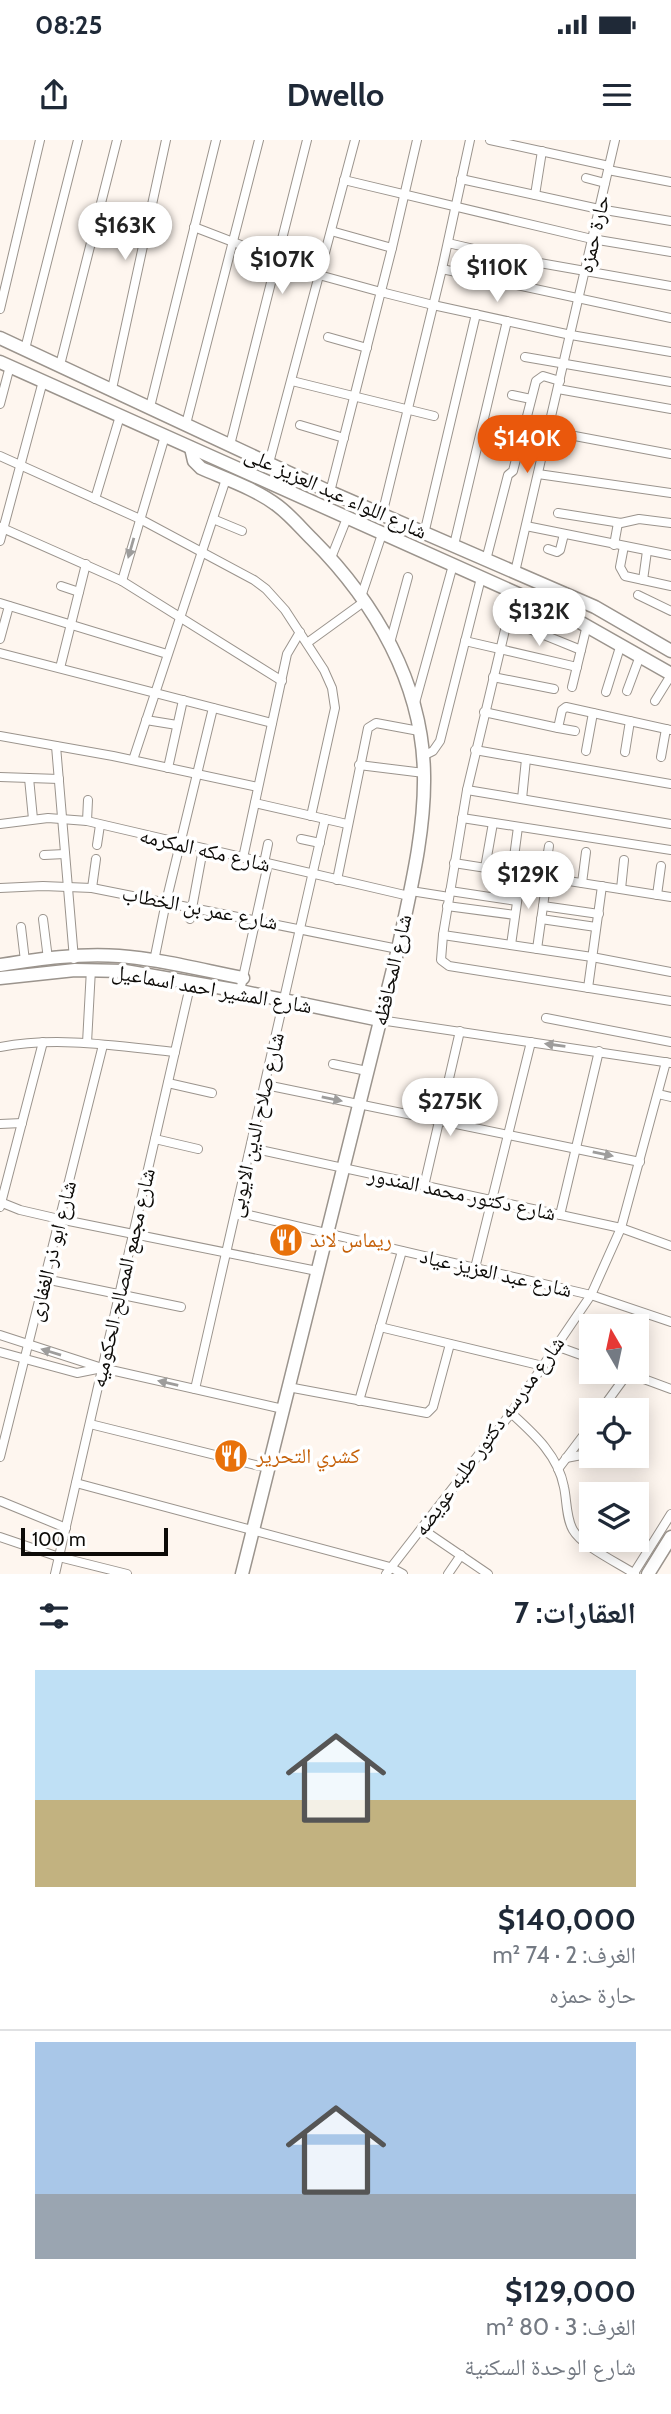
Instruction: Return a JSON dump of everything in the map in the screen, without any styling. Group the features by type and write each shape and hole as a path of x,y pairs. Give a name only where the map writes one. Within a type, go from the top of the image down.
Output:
{"main road":[{"name":"شارع اللواء عبد العزيز على","path":"0,338 330,492 606,612 671,651"},
{"name":"شارع اللواء عبد العزيز على","path":"5,364 587,625 671,674"},
{"path":"92,403 106,386"},
{"path":"123,417 126,409 136,401"},
{"name":"شارع المحافظه","path":"191,448 197,465 276,505 331,558 363,599 390,642 414,706 424,773 424,804 410,894 398,949 242,1574"},
{"path":"276,505 284,490"},
{"path":"528,599 535,581"},
{"path":"547,607 555,590"},
{"name":"شارع المشير احمد اسماعيل","path":"0,978 113,955 158,962 241,984 285,1001 380,1020"},
{"name":"شارع المشير احمد اسماعيل","path":"0,965 48,958 91,969 191,982 241,984"},
{"path":"158,962 159,976"},
{"path":"648,1574 671,1537"}],"street":[{"path":"0,309 40,140"},
{"path":"25,349 78,140"},
{"path":"60,365 117,140"},
{"path":"106,386 166,140"},
{"path":"150,407 216,140"},
{"path":"186,424 259,140"},
{"path":"230,445 307,140"},
{"path":"269,463 355,140"},
{"path":"330,492 417,140"},
{"path":"382,515 442,269 470,140"},
{"path":"490,140 671,181"},
{"name":"حارة حمزه","path":"515,572 615,140"},
{"path":"535,195 542,151"},
{"path":"586,178 605,183"},
{"path":"344,180 593,239 671,252"},
{"path":"461,180 671,221"},
{"path":"194,227 319,275 381,292 570,335 671,352"},
{"path":"331,231 392,248"},
{"path":"448,243 671,286"},
{"path":"442,269 671,318"},
{"path":"424,534 476,314"},
{"path":"454,545 507,321"},
{"path":"328,337 367,348"},
{"path":"525,357 671,382"},
{"path":"0,404 5,364"},
{"path":"486,560 539,378 543,376 559,385 671,409"},
{"path":"0,541 43,381"},
{"path":"292,381 434,416"},
{"path":"512,395 531,399"},
{"path":"95,499 123,417"},
{"path":"300,425 344,438"},
{"path":"548,431 671,454"},
{"path":"502,435 521,439"},
{"path":"122,581 164,436"},
{"path":"0,456 139,519 202,551 266,589 281,605 329,679 335,708 311,816"},
{"path":"538,474 671,493"},
{"path":"133,760 226,479"},
{"path":"558,513 618,523 639,519 671,523"},
{"path":"331,558 347,518"},
{"path":"213,519 242,531"},
{"path":"618,523 620,567 625,576 671,586"},
{"path":"527,526 671,555"},
{"path":"2,527 122,581 282,681"},
{"path":"307,643 363,599 382,534"},
{"path":"548,549 556,552 560,550 564,534"},
{"path":"642,580 647,551"},
{"path":"60,668 86,564"},
{"path":"414,706 453,565"},
{"path":"390,642 408,577"},
{"path":"423,756 433,751 440,741 481,578"},
{"path":"61,586 79,592"},
{"path":"514,592 467,790 441,960 449,965 671,1001"},
{"path":"638,596 671,611"},
{"path":"0,639 5,605 167,654"},
{"path":"506,620 581,650"},
{"path":"572,687 587,625"},
{"path":"243,858 288,654 299,632"},
{"path":"465,641 577,667"},
{"path":"606,692 621,645"},
{"path":"0,653 272,723"},
{"path":"627,691 640,656"},
{"path":"655,701 671,674"},
{"path":"493,677 554,689"},
{"path":"168,768 183,700"},
{"path":"158,962 166,901 213,708"},
{"path":"558,728 564,708 668,729 661,757"},
{"path":"484,712 575,731"},
{"path":"586,751 593,713"},
{"path":"146,720 177,725"},
{"path":"625,752 630,721"},
{"path":"337,880 366,730 370,725 380,723 419,731"},
{"path":"0,736 133,760 258,787"},
{"path":"56,746 75,963"},
{"path":"475,750 671,784"},
{"path":"522,799 526,759"},
{"path":"359,765 424,773"},
{"path":"0,777 59,779"},
{"path":"29,778 33,819"},
{"path":"467,790 671,824"},
{"path":"87,821 88,800"},
{"path":"255,803 347,824"},
{"name":"شارع مكه المكرمه","path":"0,824 62,818 87,821 337,880 410,894 449,898"},
{"path":"462,818 671,850"},
{"name":"شارع صلاح الدين الايوبى","path":"195,1390 325,819"},
{"path":"485,868 493,823"},
{"path":"97,845 100,825"},
{"path":"511,945 517,901 518,827"},
{"path":"301,839 320,844"},
{"path":"241,984 256,919 268,844"},
{"path":"537,949 549,846"},
{"path":"190,919 202,849"},
{"path":"582,883 586,852"},
{"path":"44,855 65,853"},
{"path":"92,888 96,859"},
{"path":"621,889 624,860"},
{"path":"454,863 671,897"},
{"path":"657,895 661,866"},
{"path":"588,988 602,886"},
{"name":"شارع عمر بن الخطاب","path":"0,888 92,888 398,949"},
{"path":"449,898 517,901"},
{"path":"449,898 515,915"},
{"path":"543,906 598,914"},
{"path":"43,919 48,958"},
{"path":"541,919 596,928"},
{"path":"21,927 26,961"},
{"path":"443,935 592,957 671,972"},
{"path":"87,1043 91,969"},
{"name":"شارع مجمع المصالح الحكوميه","path":"55,1574 191,982"},
{"path":"546,1018 671,1042"},
{"path":"380,1020 669,1062 621,1228"},
{"path":"424,1186 460,1031"},
{"path":"43,1042 1,1204 60,1219 317,1271"},
{"path":"0,1047 43,1042 87,1043 175,1052"},
{"path":"474,1268 531,1042"},
{"name":"شارع ابو ذر الغفارى","path":"0,1457 4,1423 29,1345 103,1045"},
{"path":"560,1215 599,1051"},
{"path":"333,1064 367,1071"},
{"path":"168,1083 212,1093"},
{"path":"266,1085 640,1162"},
{"path":"658,1094 671,1097"},
{"path":"0,1124 22,1123"},
{"path":"155,1139 198,1149"},
{"name":"شارع دكتور محمد المندور","path":"251,1148 621,1228 671,1246"},
{"name":"شارع عبد العزيز عياد","path":"236,1212 591,1295 671,1322"},
{"name":"شارع مدرسه دكتور طلبه عويضه","path":"388,1570 511,1413 591,1295 621,1228"},
{"path":"359,1401 402,1251"},
{"path":"45,1279 181,1307"},
{"path":"380,1327 543,1366"},
{"path":"0,1335 102,1368 283,1409"},
{"path":"288,1387 421,1413 429,1411 433,1407 450,1344"},
{"path":"556,1346 579,1354"},
{"path":"0,1352 77,1373 102,1368"},
{"path":"649,1381 671,1389"},
{"path":"511,1413 542,1443 558,1469 564,1484 570,1523 576,1534 634,1574 671,1514"},
{"path":"90,1424 268,1468"},
{"path":"558,1469 579,1440"},
{"path":"566,1458 579,1456"},
{"path":"76,1483 253,1529 403,1574"},
{"path":"0,1501 66,1528"},
{"path":"422,1529 488,1574"},
{"path":"0,1537 59,1557 127,1574"},
{"path":"448,1574 461,1555"}],"place":[{"name":"ريماس لاند","path":"286,1240"},
{"name":"كشري التحرير","path":"231,1456"}]}
